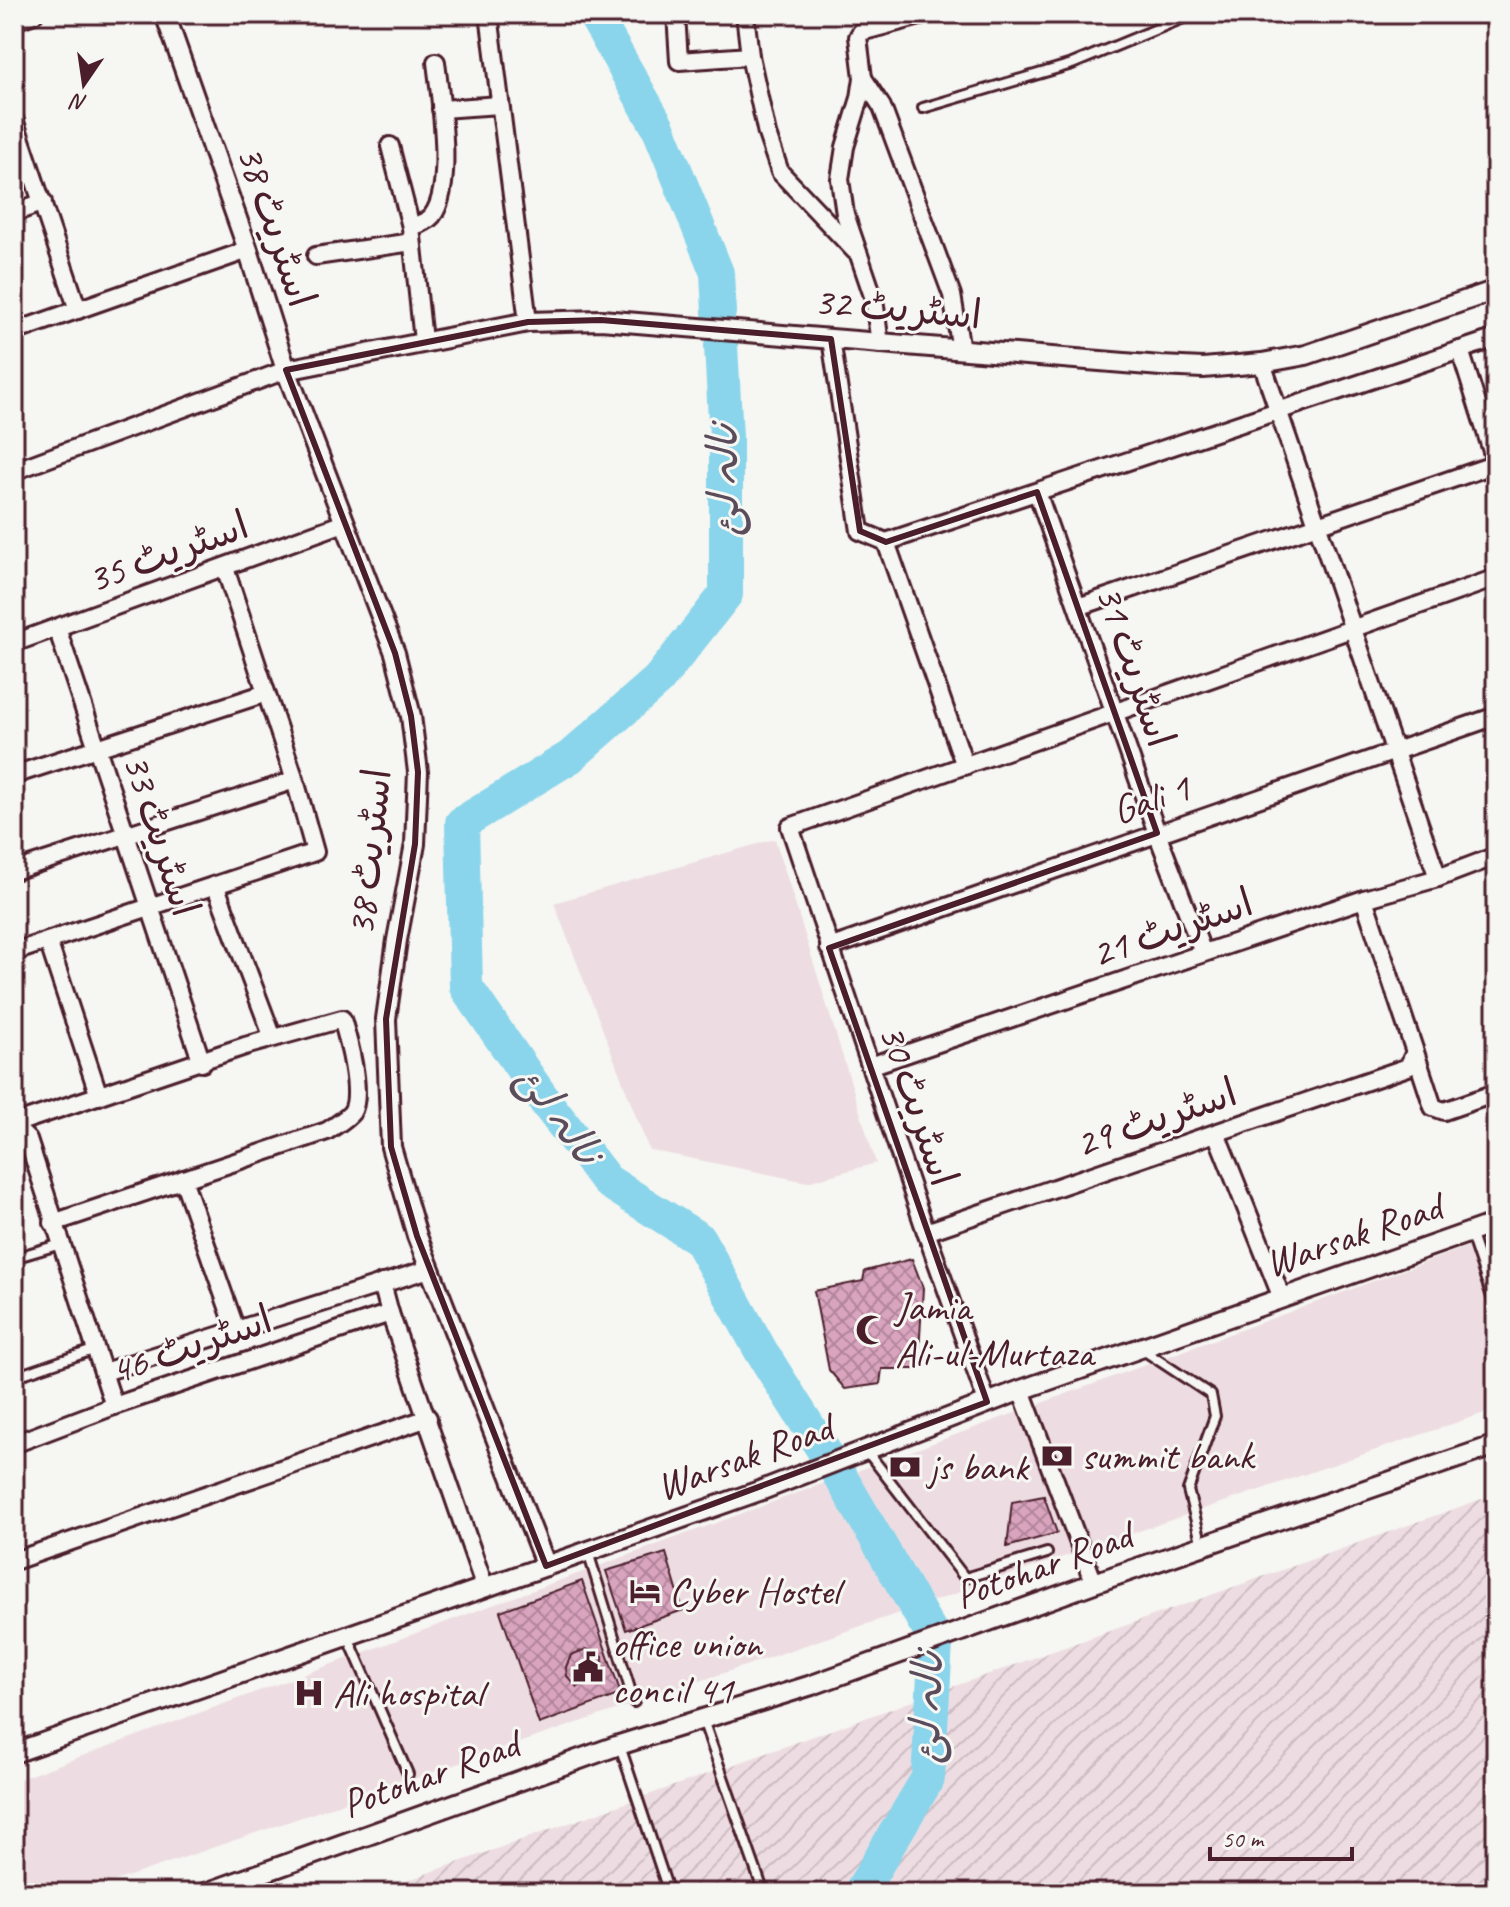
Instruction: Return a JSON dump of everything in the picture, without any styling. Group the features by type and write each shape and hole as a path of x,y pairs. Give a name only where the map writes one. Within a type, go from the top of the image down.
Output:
{"street":[{"path":"14,21 34,14"},
{"name":"اسٹریٹ 38","path":"165,14 248,250 286,370 395,653 411,716 418,772 415,844 386,1019 391,1147 429,1269 546,1566"},
{"path":"676,14 679,61 750,56"},
{"path":"745,14 750,56 767,134 780,172 858,256"},
{"path":"880,344 874,299 845,214 840,179 863,78 858,37 882,20 928,14"},
{"path":"490,22 528,322"},
{"path":"316,256 412,234 436,209 446,154 436,62"},
{"path":"863,78 882,107 952,295 961,350"},
{"path":"441,109 500,105"},
{"path":"14,119 78,310"},
{"path":"390,146 412,234 423,341"},
{"path":"14,213 43,202"},
{"path":"14,332 248,250"},
{"name":"اسٹریٹ 32","path":"286,370 528,322 601,320 1203,368 1262,363 1306,355 1496,290"},
{"path":"831,339 860,531 886,542 1496,338"},
{"path":"1078,607 1496,464 1460,350"},
{"path":"1262,363 1438,878"},
{"path":"14,471 286,370"},
{"name":"اسٹریٹ 31","path":"1037,492 1157,833 1203,953"},
{"name":"اسٹریٹ 35","path":"14,643 344,523"},
{"path":"886,542 965,766 1496,578"},
{"path":"14,952 315,852 295,780 225,568"},
{"name":"اسٹریٹ 33","path":"57,628 202,1063"},
{"path":"14,775 266,693"},
{"name":"Gali 1","path":"829,948 1496,716"},
{"name":"اسٹریٹ 30","path":"965,766 790,827 926,1232 987,1402"},
{"path":"14,871 295,780"},
{"name":"اسٹریٹ 21","path":"870,1066 1364,899 1438,878 1496,856"},
{"path":"216,887 273,1038"},
{"path":"1364,899 1411,1060 1433,1107 1444,1111 1496,1093"},
{"path":"48,941 99,1096"},
{"path":"53,1223 327,1131 352,1113 355,1101 353,1067 342,1019 273,1038 14,1127 28,1140 53,1223 114,1406"},
{"name":"اسٹریٹ 29","path":"926,1232 1216,1133 1411,1060"},
{"path":"1216,1133 1282,1298"},
{"path":"183,1179 236,1330"},
{"name":"Warsak Road","path":"14,1753 762,1490 987,1402 1496,1223"},
{"path":"104,1372 429,1269"},
{"path":"382,1283 485,1588"},
{"name":"اسٹریٹ 46","path":"14,1444 114,1406 390,1313"},
{"path":"1021,1390 1094,1583"},
{"path":"14,1561 428,1418"},
{"name":"Potohar Road","path":"206,1893 619,1745 812,1685 1094,1583 1496,1445"}],"lane":[{"path":"923,108 1072,64 1193,14"},
{"path":"1470,1232 1496,1309"},
{"path":"14,1258 61,1244"},
{"path":"1140,1348 1211,1395 1215,1416 1188,1490 1202,1546"},
{"path":"14,1377 96,1349"},
{"path":"859,1453 965,1578 1047,1553"},
{"path":"588,1552 634,1702"},
{"path":"347,1636 408,1774"},
{"path":"702,1717 764,1893"},
{"path":"619,1745 669,1893"}],"highlighted area":[{"path":"601,320 831,339 860,531 886,542 1037,492 1157,833 829,948 987,1402 546,1566 417,1236 391,1147 386,1019 415,844 418,772 411,716 395,653 286,370 528,322"}],"shaded area":[{"path":"775,839 876,1163 807,1182 649,1150 554,903"},
{"path":"1496,1236 1496,1409 80,1893 14,1893 14,1781"},
{"path":"1496,1494 1496,1893 372,1893"}],"building":[{"name":"Jamia Ali-ul-Murtaza","path":"912,1259 923,1288 918,1369 882,1369 880,1384 845,1389 829,1370 814,1291 863,1281 865,1271"},
{"path":"1044,1496 1057,1533 1007,1547 1012,1502"},
{"name":"Cyber Hostel","path":"666,1553 683,1610 626,1630 606,1571"},
{"path":"582,1581 621,1694 539,1724 500,1611"},
{"path":"586,1649 603,1656 602,1677 577,1687 567,1676 566,1667 571,1655"}],"waterway":[{"name":"نالہ لئ","path":"594,14 658,127 717,273 719,312"},
{"name":"نالہ لئ","path":"721,346 726,437 726,594 658,680 570,757 462,823 466,987 541,1096 607,1181 699,1239 761,1351 846,1486 936,1642 928,1778 860,1893"}],"place":[{"name":"Jamia Ali-ul-Murtaza","path":"871,1330"},
{"name":"summit bank","path":"1057,1456"},
{"name":"js bank","path":"905,1467"},
{"name":"Cyber Hostel","path":"645,1591"},
{"name":"office union concil 41","path":"588,1667"},
{"name":"Ali hospital","path":"309,1693"}]}
